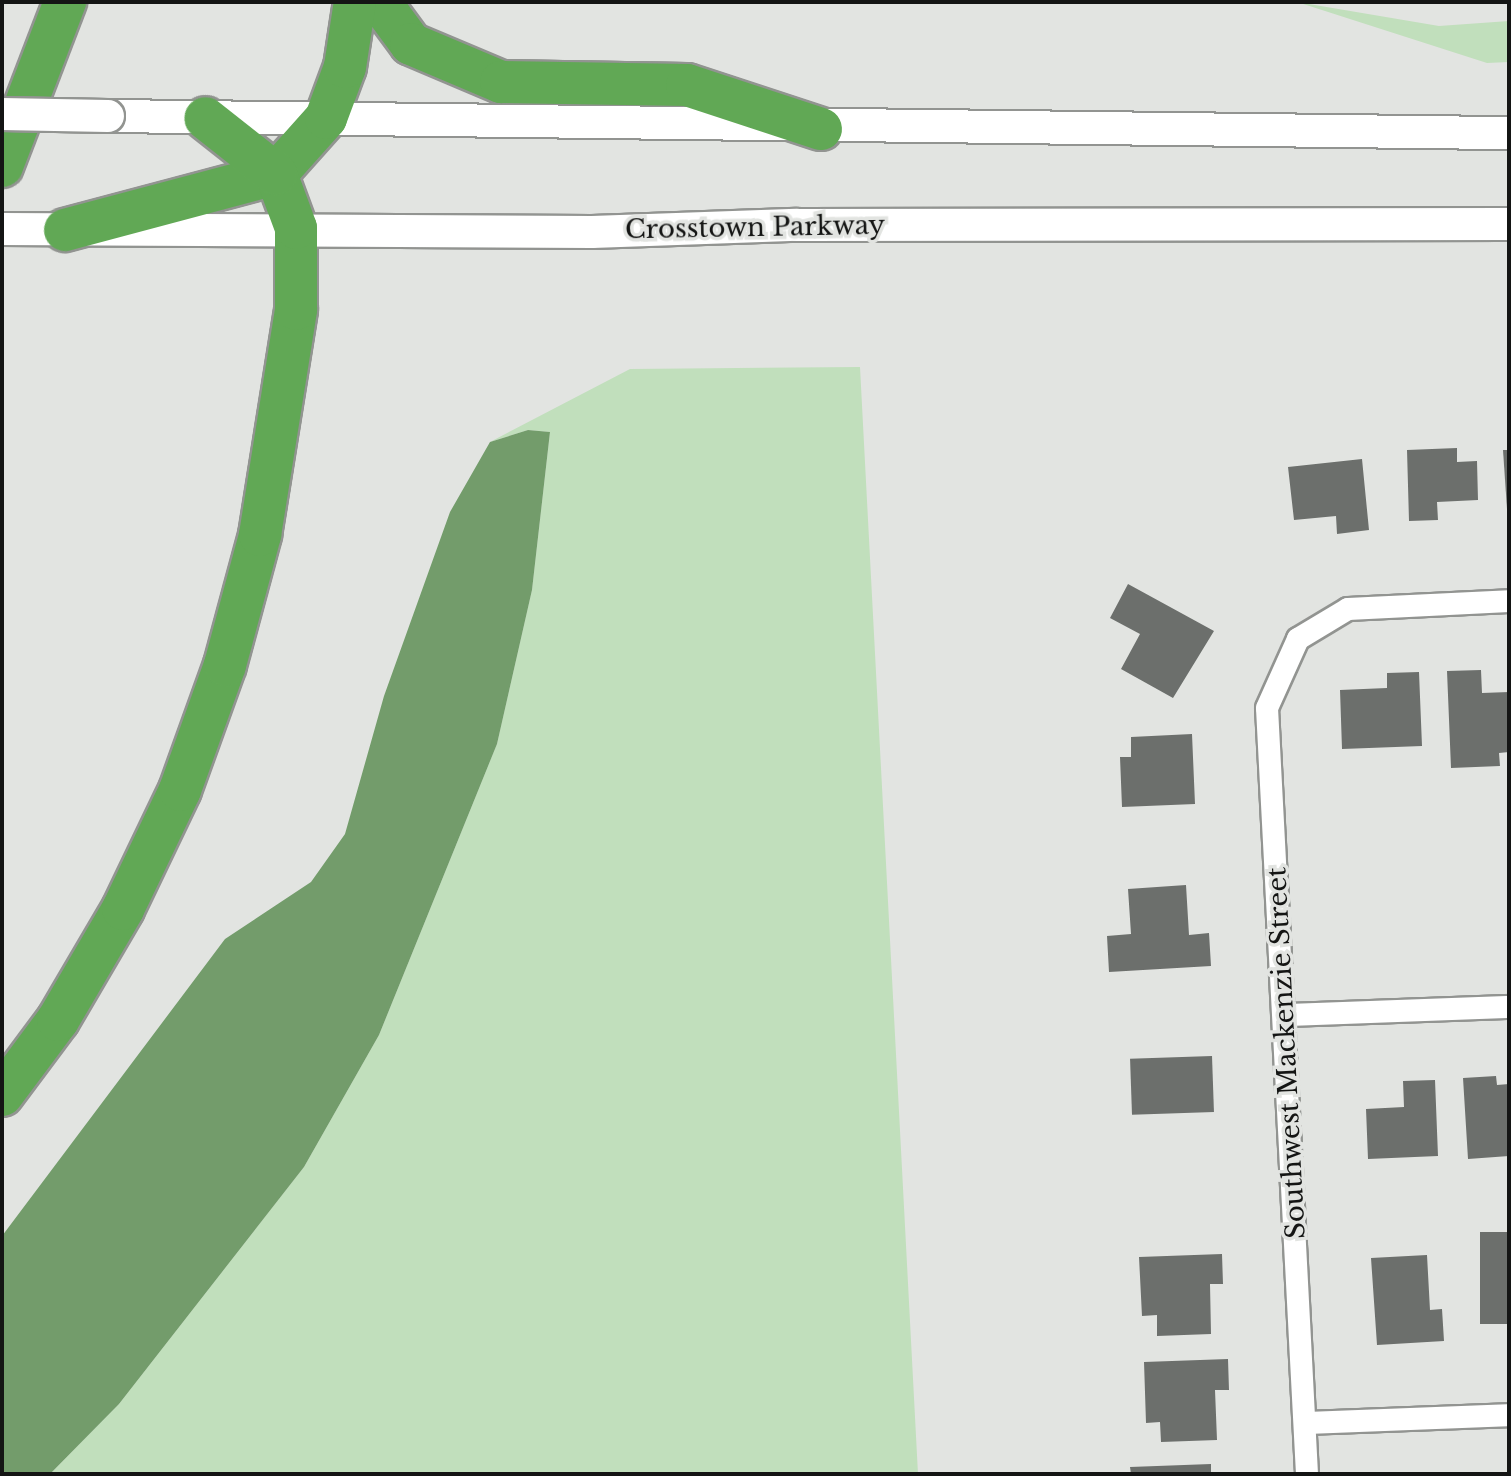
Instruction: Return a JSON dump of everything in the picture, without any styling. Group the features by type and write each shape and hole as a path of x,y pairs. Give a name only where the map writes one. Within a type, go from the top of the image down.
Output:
{"highway":[{"path":"2,166 65,2"},
{"path":"65,230 276,174 326,118 345,67 355,2"},
{"path":"380,2 411,44 501,82 687,85 821,129"},
{"path":"2,1095 58,1020 123,909 180,790 225,665 260,535 296,309 296,228 276,174 205,118"}],"main road":[{"path":"2,114 821,129 1509,133"},
{"name":"Crosstown Parkway","path":"2,229 296,228 592,232 797,225 1509,224"}],"street":[{"name":"Southwest Mackenzie Street","path":"1307,1474 1286,1015 1267,708 1298,639 1348,609 1509,601"},
{"path":"1286,1015 1509,1007"},
{"path":"1305,1423 1509,1415"}],"shaded area":[{"path":"1297,2 1439,26 1509,21 1509,62 1487,63"},
{"path":"860,367 918,1474 50,1474 119,1404 304,1167 379,1035 497,744 532,590 550,432 528,430 490,442 630,369"},
{"path":"528,430 550,432 532,590 497,744 379,1035 304,1167 119,1404 50,1474 2,1474 2,1236 225,939 311,882 345,834 384,696 450,512 490,442"}],"building":[{"path":"1457,448 1457,462 1477,461 1478,500 1437,502 1438,520 1409,521 1407,450"},
{"path":"1503,450 1509,450 1509,509 1507,509"},
{"path":"1362,459 1369,530 1337,534 1336,516 1294,520 1288,467"},
{"path":"1128,584 1214,631 1173,698 1121,669 1140,634 1110,618"},
{"path":"1481,670 1482,693 1509,692 1509,752 1499,753 1500,766 1451,768 1447,671"},
{"path":"1419,672 1422,746 1342,749 1340,690 1387,688 1387,673"},
{"path":"1192,734 1195,804 1122,807 1120,757 1131,757 1131,737"},
{"path":"1186,885 1189,935 1209,933 1211,966 1109,972 1107,936 1131,934 1128,889"},
{"path":"1212,1056 1214,1112 1132,1115 1130,1059"},
{"path":"1496,1076 1497,1085 1509,1084 1509,1156 1468,1159 1463,1078"},
{"path":"1435,1080 1438,1156 1368,1159 1366,1109 1404,1107 1403,1081"},
{"path":"1480,1232 1509,1232 1509,1324 1480,1324"},
{"path":"1222,1254 1223,1284 1210,1284 1211,1334 1157,1336 1157,1315 1142,1316 1139,1257"},
{"path":"1427,1255 1430,1310 1442,1309 1444,1341 1377,1345 1371,1258"},
{"path":"1228,1359 1229,1390 1215,1390 1217,1440 1161,1442 1160,1422 1146,1423 1144,1362"},
{"path":"1211,1464 1211,1474 1131,1474 1130,1467"}]}
